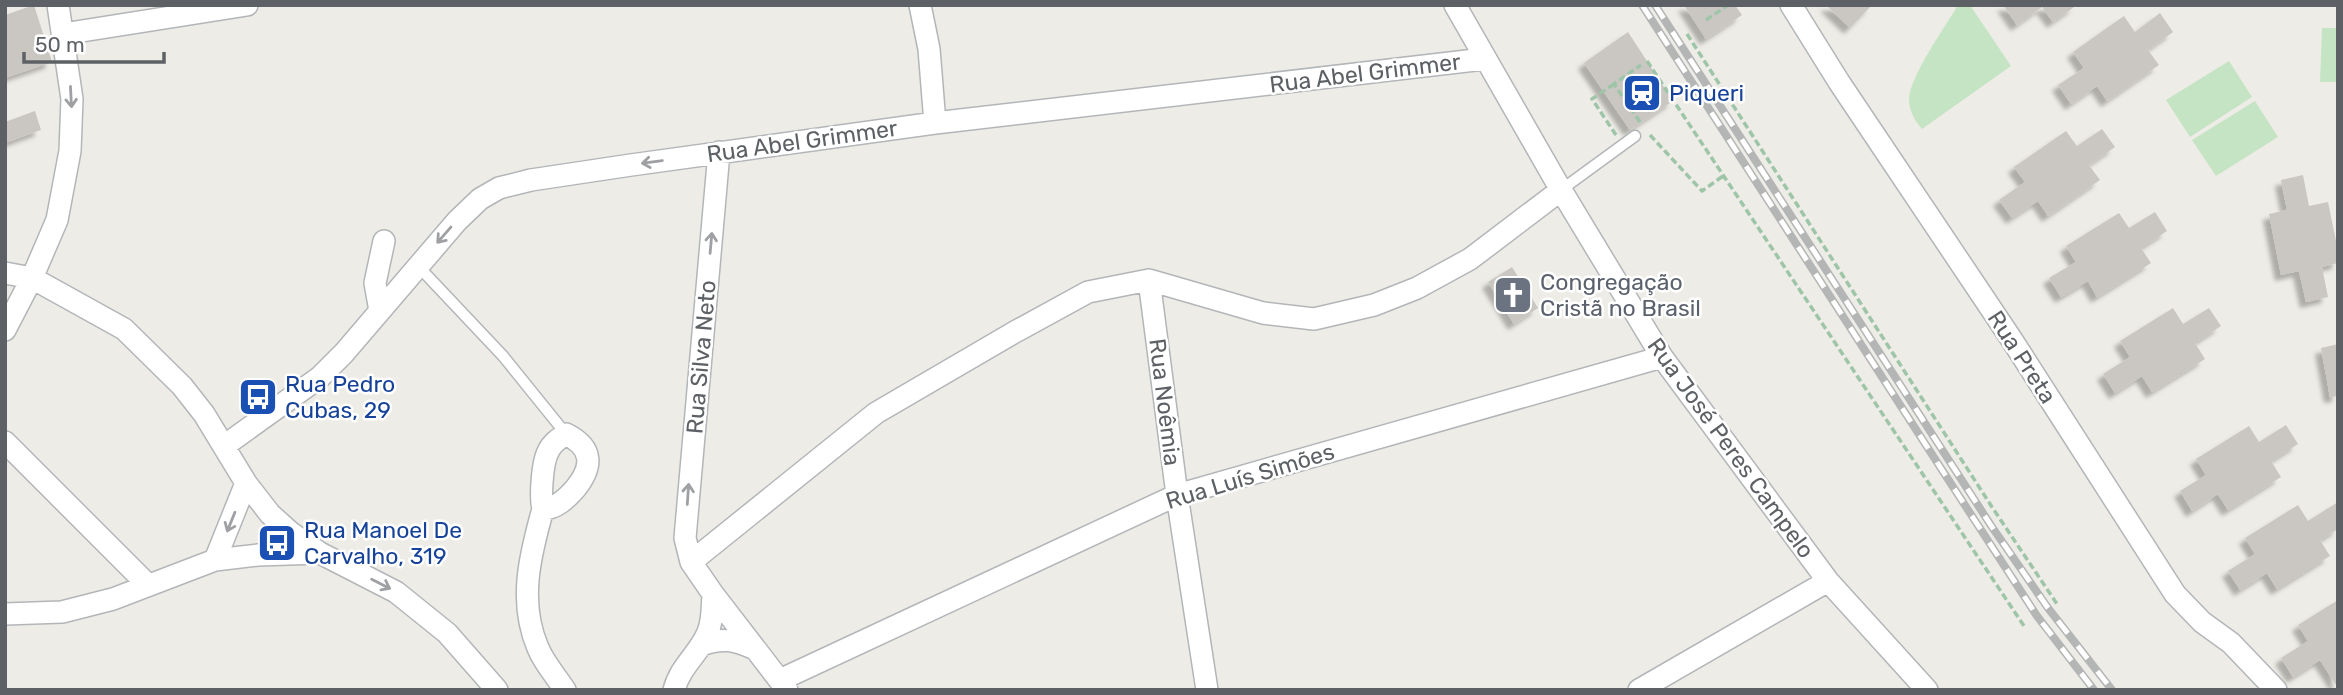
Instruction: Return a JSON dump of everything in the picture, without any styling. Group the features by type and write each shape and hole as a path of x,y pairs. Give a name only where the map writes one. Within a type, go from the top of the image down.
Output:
{"street":[{"path":"5,330 32,278 57,220 70,151 72,99 58,5"},
{"path":"63,34 247,5"},
{"path":"920,5 929,49 935,123"},
{"name":"Rua José Peres Campelo","path":"1455,5 1561,190 1662,357 1828,581 1927,690"},
{"name":"Rua Preta","path":"1791,5 1839,82 2012,340 2175,594 2202,622 2231,643 2276,690"},
{"name":"Rua Abel Grimmer","path":"224,446 320,377 345,353 457,221 480,200 499,188 531,180 935,123 1484,59"},
{"name":"Rua Silva Neto","path":"691,562 685,538 719,152"},
{"path":"784,685 691,562 876,413 1088,292 1149,280 1263,313 1314,319 1374,305 1417,288 1470,259 1561,190"},
{"path":"380,311 375,283 384,241"},
{"path":"5,273 32,278 124,329 182,386 204,414 246,484 270,514 289,532 320,553 396,592 447,633 497,690"},
{"name":"Rua Noêmia","path":"1149,280 1177,495 1207,690"},
{"name":"Rua Luís Simões","path":"784,685 1177,495 1662,357"},
{"path":"542,509 554,507 567,497 588,471 588,459 584,450 566,434 554,443 546,455 542,509 527,580 527,614 538,650 565,690"},
{"path":"5,442 148,585"},
{"path":"215,560 246,484"},
{"path":"5,614 61,612 113,600 215,560 258,555 320,553"},
{"path":"1639,690 1828,581"},
{"path":"674,690 688,660 701,645 710,625 713,594"},
{"path":"701,645 723,639 735,640 755,649"}],"lane":[{"path":"1561,190 1635,136"},
{"path":"418,265 503,356 566,434"}],"path":[{"path":"1706,20 1728,5"},
{"path":"1687,34 2057,604"},
{"path":"1647,61 2024,626"},
{"path":"1623,145 1592,99 1641,65"},
{"path":"1614,84 1644,129 1702,191 1723,176"}],"green space":[{"path":"1958,5 1970,5 2011,66 1922,129 1910,108 1911,89 1937,38"},
{"path":"2322,28 2338,28 2338,82 2320,82"},
{"path":"2229,61 2252,97 2190,137 2166,100"},
{"path":"2255,101 2278,137 2216,176 2192,140"}],"building":[{"path":"34,5 52,62 5,78 5,15"},
{"path":"1684,5 1735,5 1742,15 1706,39"},
{"path":"1826,5 1872,5 1850,28"},
{"path":"2003,5 2077,5 2053,22 2042,7 2017,25"},
{"path":"2160,13 2173,32 2148,50 2159,65 2107,101 2097,86 2071,104 2058,85 2084,68 2073,52 2124,16 2135,32"},
{"path":"1628,32 1673,101 1630,130 1584,63"},
{"path":"35,111 41,130 5,143 5,122"},
{"path":"2102,129 2115,147 2089,165 2100,180 2048,216 2038,201 2012,218 1999,200 2025,182 2014,167 2066,131 2077,146"},
{"path":"2303,175 2309,206 2328,202 2338,251 2338,263 2322,267 2328,297 2306,302 2299,271 2281,275 2269,214 2287,210 2281,180"},
{"path":"2155,212 2167,231 2141,248 2151,263 2097,297 2088,281 2061,297 2049,278 2076,262 2066,246 2119,213 2129,228"},
{"name":"Congregação Cristã no Brasil","path":"1512,267 1538,308 1514,324 1488,282"},
{"path":"2173,308 2183,324 2209,308 2221,326 2195,343 2205,359 2152,392 2142,376 2115,393 2103,374 2130,357 2120,341"},
{"path":"2338,344 2338,396 2330,397 2321,348"},
{"path":"2286,425 2298,444 2271,461 2281,477 2228,510 2218,494 2192,511 2180,491 2206,475 2196,459 2249,426 2259,442"},
{"path":"2338,502 2338,529 2320,540 2330,556 2277,589 2267,573 2240,590 2228,571 2255,554 2245,538 2298,505 2308,521"},
{"path":"2338,600 2338,688 2320,660 2293,677 2281,658 2308,641 2298,625"}],"railway":[{"path":"1642,5 2037,616 2094,690"},
{"path":"1655,5 1992,527 2048,608 2112,690"}],"place":[{"name":"Piqueri","path":"1642,93"},
{"name":"Congregação Cristã no Brasil","path":"1513,295"},
{"name":"Rua Pedro Cubas, 29","path":"258,397"},
{"name":"Rua Manoel De Carvalho, 319","path":"277,543"}]}
